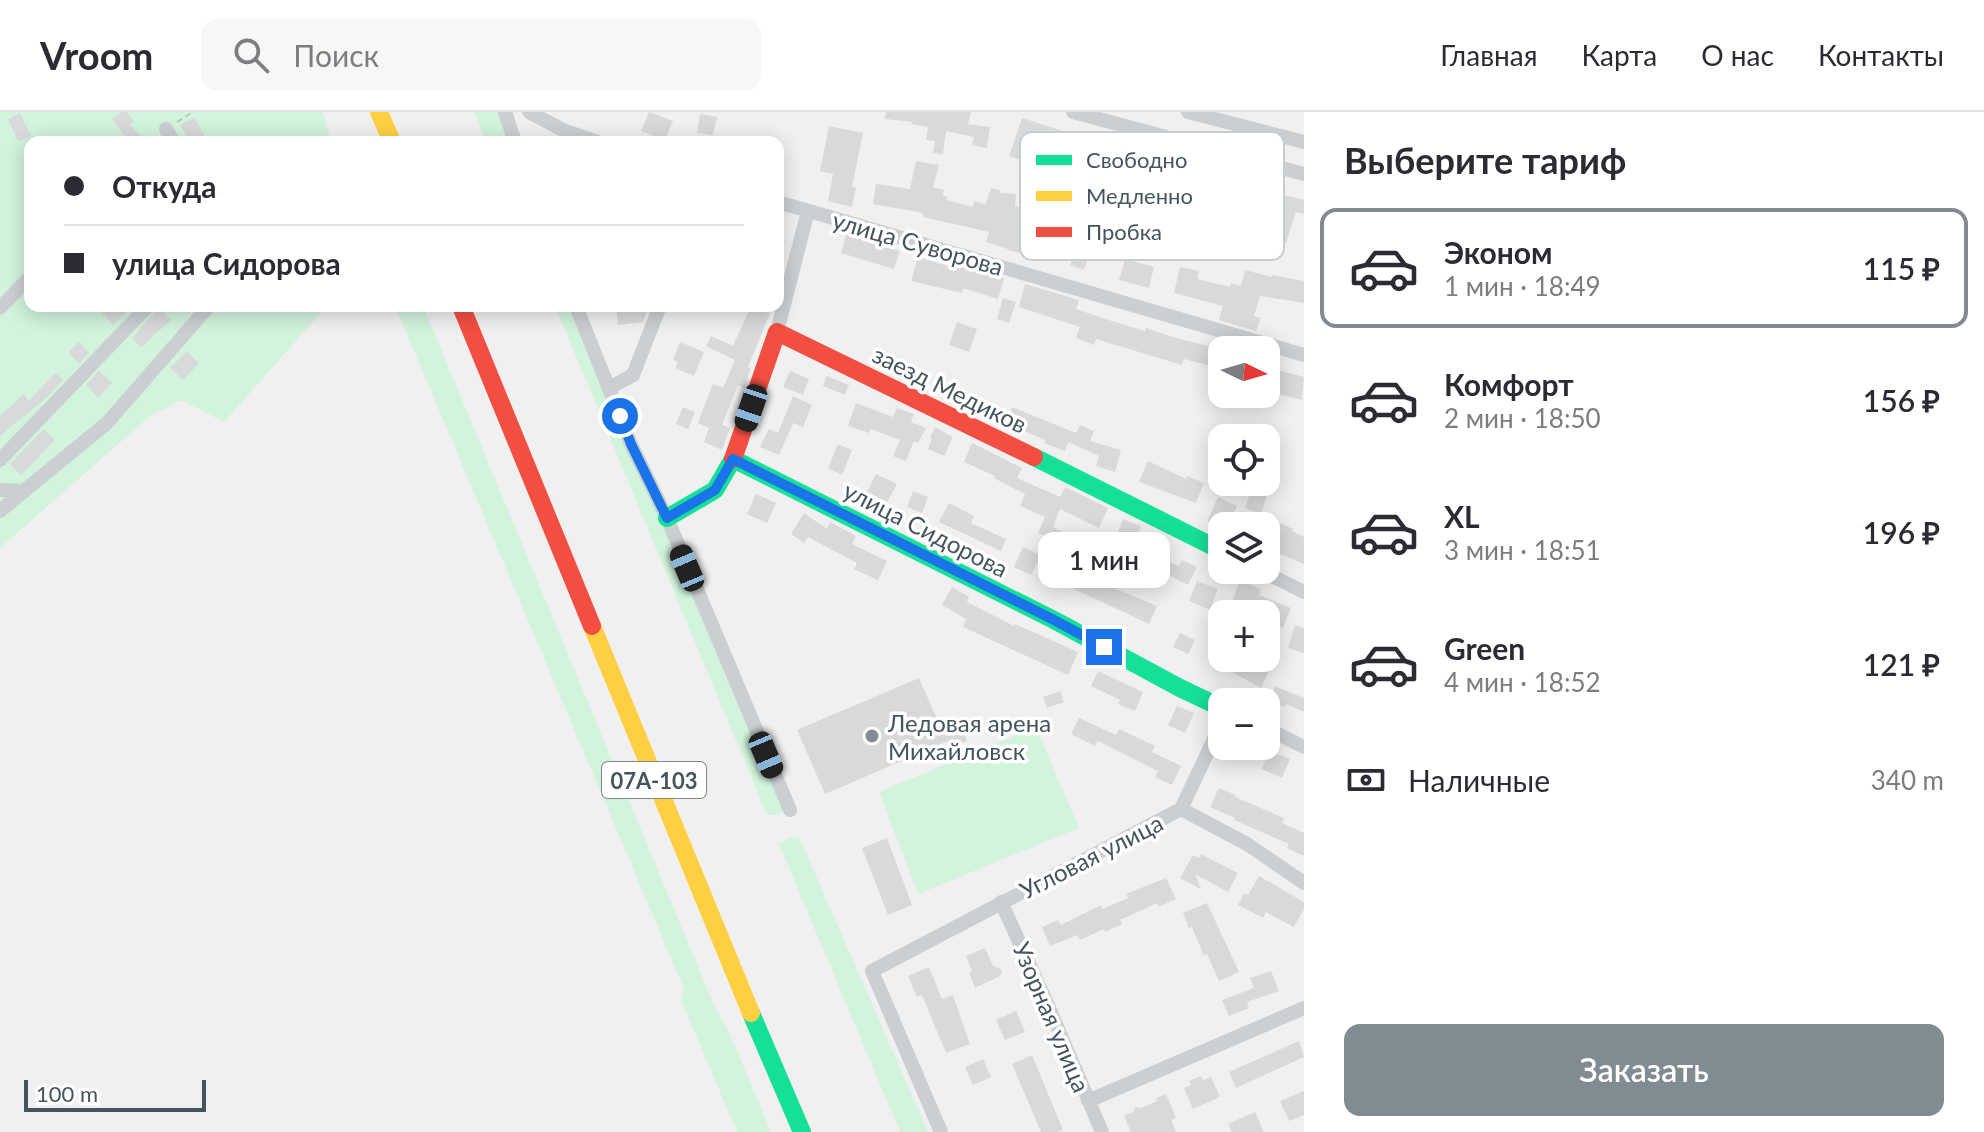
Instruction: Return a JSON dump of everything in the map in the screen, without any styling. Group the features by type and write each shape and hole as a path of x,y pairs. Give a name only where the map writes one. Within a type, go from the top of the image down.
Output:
{"street":[{"path":"379,112 390,136"},
{"path":"388,112 390,136"},
{"path":"505,112 513,136"},
{"path":"529,112 580,136"},
{"path":"1073,112 1123,118 1168,132"},
{"path":"1188,112 1265,132"},
{"path":"1284,137 1304,142"},
{"path":"1284,168 1304,174"},
{"name":"улица Суворова","path":"784,204 1304,355"},
{"path":"784,305 808,211"},
{"path":"0,308 24,283"},
{"path":"0,460 142,312"},
{"path":"0,511 107,423 204,312"},
{"name":"07А-103","path":"463,312 697,884 802,1132"},
{"path":"578,312 631,444 667,518 790,810"},
{"path":"609,388 633,375 658,312"},
{"path":"667,518 715,490 733,459 782,312"},
{"name":"заезд Медиков","path":"777,332 1208,544"},
{"name":"улица Сидорова","path":"733,459 1054,620 1208,701"},
{"path":"0,490 24,491"},
{"path":"1280,580 1304,592"},
{"path":"1280,735 1304,747"},
{"name":"Угловая улица","path":"941,1132 872,971 1181,809 1208,752"},
{"name":"Угловая улица","path":"1181,809 1247,844 1304,883"},
{"name":"Узорная улица","path":"1001,902 1102,1132"},
{"path":"1088,1101 1304,1008"}],"path":[{"path":"169,136 193,112"}],"green space":[{"path":"0,112 323,112 329,136 24,136 24,312 322,312 224,422 181,400 150,416 0,548"},
{"path":"474,112 499,112 508,136 484,136"},
{"path":"398,312 425,312 714,1005 730,1034 771,1132 737,1132 681,1000 684,989"},
{"path":"557,312 575,312 785,810 776,815 767,815"},
{"path":"1036,727 1079,828 918,894 879,792"},
{"path":"799,837 928,1132 900,1132 779,844 788,838"}],"building":[{"path":"121,112 127,112 134,122 130,125 140,136 126,136 112,119"},
{"path":"649,112 673,121 667,136 641,131"},
{"path":"886,112 971,112 968,124 990,127 987,148 972,145 974,137 946,131 943,154 933,153 935,141 926,140 928,127 885,119"},
{"path":"20,113 31,136 24,136 18,141 8,119"},
{"path":"700,114 717,117 713,135 697,133"},
{"path":"194,117 205,136 186,136 180,125"},
{"path":"1022,118 1067,132 1020,132 1020,160 1009,156"},
{"path":"829,126 863,133 852,187 856,188 852,207 828,201 833,174 820,171"},
{"path":"916,161 939,165 933,187 944,190 943,196 948,197 947,200 973,207 974,201 986,204 991,188 1000,190 999,193 1016,194 1015,206 1020,207 1020,253 986,242 989,232 923,217 923,213 873,204 876,184 910,189"},
{"path":"1284,195 1304,200 1304,214 1296,212 1286,243"},
{"path":"846,235 900,251 894,269 841,253"},
{"path":"918,257 1004,278 998,299 963,288 962,293 911,281"},
{"path":"1072,260 1087,260 1084,270 1070,265"},
{"path":"1125,260 1154,267 1149,288 1119,280"},
{"path":"1180,267 1199,271 1197,279 1230,287 1231,283 1241,286 1245,270 1304,281 1304,303 1260,296 1254,316 1261,318 1256,331 1219,320 1223,306 1174,293"},
{"path":"1025,284 1079,300 1076,309 1145,331 1146,328 1208,346 1208,365 1184,359 1182,365 1096,339 1094,345 1076,338 1080,327 1019,307"},
{"path":"1003,298 1016,302 1009,323 997,319"},
{"path":"103,312 126,312 113,325"},
{"path":"155,312 164,312 171,320 141,347 132,338"},
{"path":"617,312 647,312 643,322 618,325"},
{"path":"748,312 771,312 748,367 751,368 744,388 738,385 722,425 730,428 722,450 704,442 709,428 698,423 713,384 723,388 735,360 706,346 711,336 733,346"},
{"path":"957,322 977,329 969,352 949,345"},
{"path":"79,342 89,353 79,364 68,352"},
{"path":"680,342 704,352 694,376 675,368 678,362 673,360"},
{"path":"187,351 199,363 183,380 170,368"},
{"path":"99,371 112,383 98,398 86,385"},
{"path":"790,371 809,379 803,395 783,387"},
{"path":"1280,371 1304,377 1302,400 1280,394"},
{"path":"55,373 63,380 0,436 0,416 24,394 29,401"},
{"path":"827,376 849,385 845,395 823,386"},
{"path":"793,396 812,405 803,427 793,423 779,455 760,447 769,429 778,433"},
{"path":"856,403 893,417 897,408 914,414 911,422 926,428 918,443 914,441 906,461 893,456 900,440 871,429 869,433 848,426"},
{"path":"683,407 695,412 688,429 676,424"},
{"path":"1012,407 1076,433 1080,425 1094,431 1090,441 1121,450 1115,472 1096,466 1099,456 1068,442 1065,451 1006,424"},
{"path":"935,427 953,437 944,456 928,449"},
{"path":"44,429 55,440 21,475 10,464"},
{"path":"972,443 1022,468 1017,478 1060,497 1065,487 1108,508 1099,528 1060,509 1053,527 1065,533 1061,543 1038,533 1045,517 1020,506 1025,494 964,462"},
{"path":"838,444 852,450 842,475 828,468"},
{"path":"1148,461 1186,479 1187,476 1204,483 1196,503 1139,482"},
{"path":"876,474 897,484 887,502 867,492"},
{"path":"913,491 928,497 922,513 907,507"},
{"path":"756,494 776,503 767,523 747,514"},
{"path":"1249,496 1267,496 1262,512 1245,508"},
{"path":"1218,497 1237,506 1234,512 1211,512"},
{"path":"949,503 974,516 971,523 1006,539 1001,551 939,522"},
{"path":"804,513 827,529 830,522 856,536 852,544 887,561 878,580 854,569 857,563 808,537 804,543 791,534"},
{"path":"1123,519 1141,526 1133,545 1116,537"},
{"path":"1280,523 1304,537 1304,564 1280,554"},
{"path":"1023,547 1041,555 1031,575 1014,567"},
{"path":"1132,547 1179,566 1182,560 1197,567 1188,585 1160,571 1156,581 1125,564"},
{"path":"1065,553 1069,570 1049,574 1046,557"},
{"path":"1083,568 1100,575 1097,581 1157,606 1149,624 1074,589"},
{"path":"1197,581 1218,589 1214,600 1208,600 1208,609 1189,601"},
{"path":"1239,584 1249,584 1261,589 1259,595 1271,600 1235,600 1233,599"},
{"path":"952,587 969,597 967,602 1014,626 1078,652 1068,675 963,627 966,619 942,605"},
{"path":"1280,604 1291,608 1283,628 1280,627"},
{"path":"1295,625 1304,628 1304,653 1288,648"},
{"path":"1180,633 1195,640 1188,654 1173,647"},
{"path":"1098,671 1143,692 1135,711 1091,686"},
{"path":"1235,672 1269,672 1261,688"},
{"name":"Ледовая арена Михайловск","path":"919,678 941,728 958,720 967,741 953,747 950,740 825,794 797,730"},
{"path":"1280,688 1304,698 1304,712 1286,704 1284,707 1280,705"},
{"path":"1060,691 1064,702 1047,708 1043,697"},
{"path":"1177,706 1194,713 1185,733 1168,725"},
{"path":"1079,718 1116,735 1119,729 1155,746 1152,752 1181,766 1172,785 1155,777 1158,771 1098,741 1095,746 1071,734"},
{"path":"1280,755 1290,759 1282,778 1262,769 1266,760 1280,760"},
{"path":"1219,788 1284,818 1282,823 1304,833 1304,856 1287,848 1289,844 1210,807"},
{"path":"887,838 912,905 888,915 862,848"},
{"path":"1201,854 1238,873 1228,892 1195,874 1201,889 1180,878 1193,855 1199,858"},
{"path":"1259,876 1304,902 1304,909 1294,927 1266,912 1263,918 1238,905"},
{"path":"1166,878 1176,899 1158,907 1157,903 1120,920 1122,924 1105,932 1104,929 1080,940 1077,935 1050,946 1042,927 1058,920 1061,925 1101,905 1102,909 1128,898 1126,894"},
{"path":"1207,903 1239,972 1219,981 1183,913"},
{"path":"985,948 993,966 1001,969 1002,973 975,988 966,956"},
{"path":"929,967 942,999 953,995 970,1044 946,1053 922,995 917,997 908,976"},
{"path":"1271,971 1279,991 1247,1002 1249,1008 1229,1016 1222,1000 1254,988 1250,978"},
{"path":"1016,1011 1025,1032 1005,1040 996,1020"},
{"path":"1299,1041 1304,1057 1236,1088 1229,1072"},
{"path":"1032,1055 1063,1130 1058,1132 1041,1132 1012,1064"},
{"path":"983,1059 991,1077 973,1085 965,1067"},
{"path":"1201,1076 1203,1080 1211,1077 1220,1097 1193,1109 1184,1088 1191,1085 1189,1081"},
{"path":"1304,1091 1304,1115 1289,1121 1280,1101"},
{"path":"1166,1094 1176,1118 1171,1120 1176,1132 1131,1132 1124,1116 1133,1112 1135,1107 1141,1108"},
{"path":"1255,1112 1264,1132 1232,1132 1228,1124"}],"traffic: fast":[{"path":"1034,457 1208,544"},
{"path":"667,518 715,490 733,459 1054,620 1208,701"},
{"path":"751,1013 802,1132"}],"traffic: slow":[{"path":"379,112 389,136"},
{"path":"592,626 751,1013"}],"traffic: jam":[{"path":"463,312 592,626"},
{"path":"733,459 777,332 1034,457"}],"place":[{"name":"Ледовая арена Михайловск","path":"872,736"}],"route":[{"path":"620,416 667,518 715,490 733,459 1104,647"}]}
